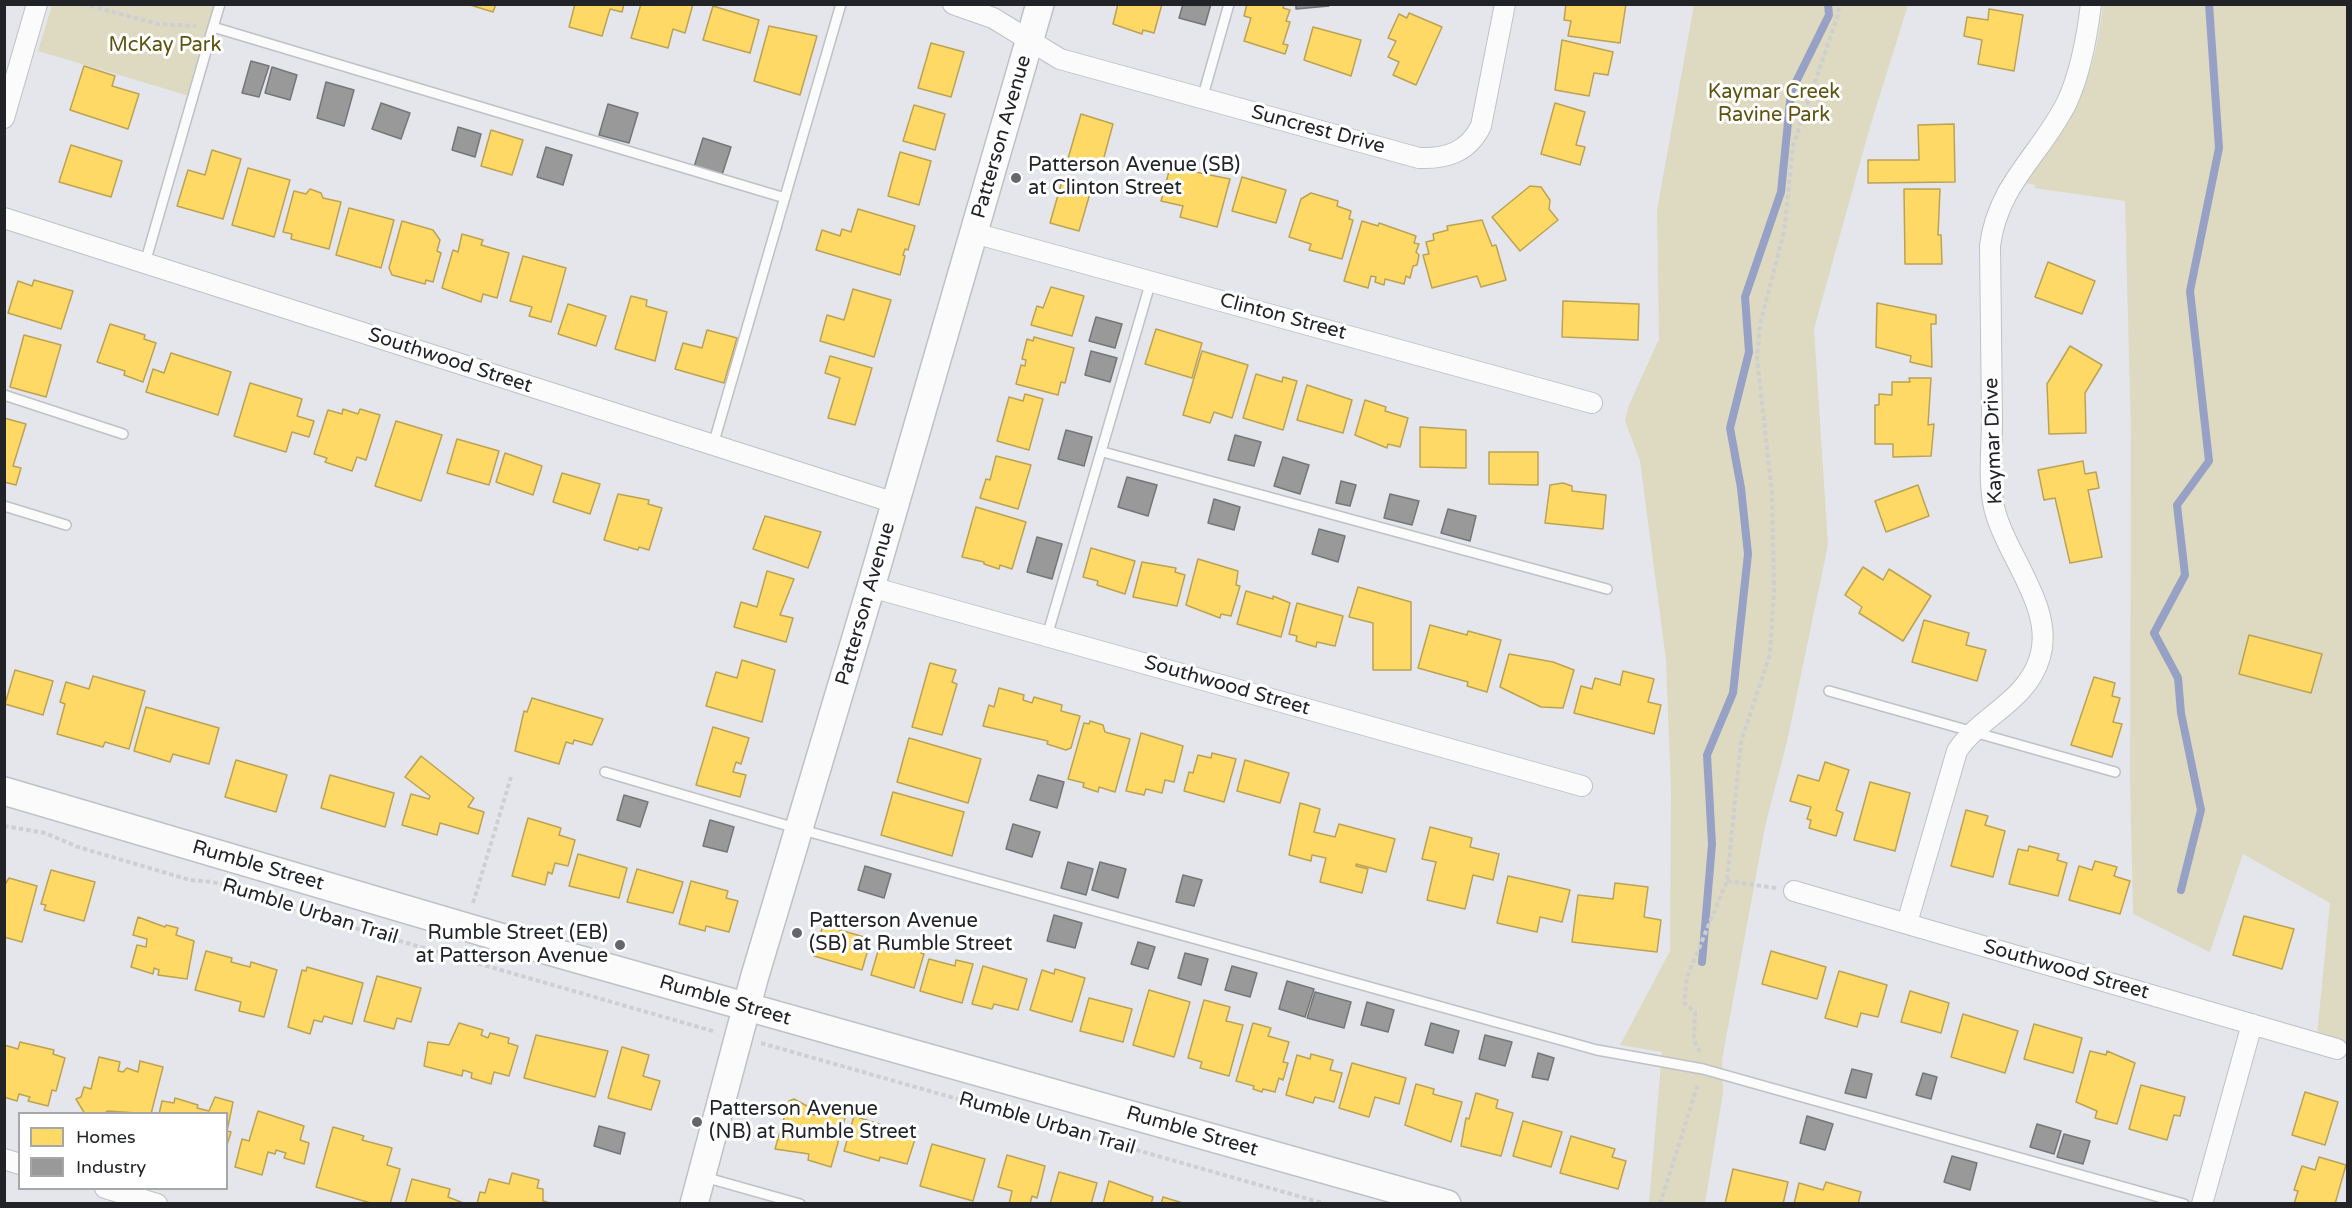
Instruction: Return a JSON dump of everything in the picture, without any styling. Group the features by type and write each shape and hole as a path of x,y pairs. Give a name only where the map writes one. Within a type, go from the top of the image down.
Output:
{"street":[{"path":"4,118 37,4"},
{"name":"Suncrest Drive","path":"953,4 993,18 1060,58 1419,158 1436,159 1451,155 1474,139 1481,126 1505,4"},
{"name":"Patterson Avenue","path":"694,1203 746,1006 800,829 1040,4"},
{"name":"Kaymar Drive","path":"1907,924 1953,759 1972,732 2010,703 2026,685 2040,658 2044,634 2042,618 1994,507 1990,258 1993,226 2001,200 2066,104 2082,57 2091,4"},
{"name":"Southwood Street","path":"4,218 895,503"},
{"name":"Clinton Street","path":"974,233 1592,403"},
{"name":"Southwood Street","path":"871,587 1582,786"},
{"name":"Rumble Street","path":"4,791 1429,1201"},
{"name":"Southwood Street","path":"1794,891 2337,1049"},
{"path":"2202,1203 2252,1024"},
{"path":"112,1190 157,1203"}],"lane":[{"path":"145,263 220,4"},
{"path":"713,446 841,4"},
{"path":"1202,99 1229,4"},
{"path":"213,27 785,198"},
{"path":"1047,636 1103,452 1151,281"},
{"path":"4,395 123,434"},
{"path":"1103,452 1607,589"},
{"path":"4,506 66,525"},
{"path":"1829,691 2115,772"},
{"path":"605,771 800,829 1597,1050 1702,1069 2184,1203"},
{"path":"701,1176 800,1203"}],"path":[{"path":"83,4 158,24 213,27"},
{"path":"1660,1203 1704,1060 1694,1040 1695,1012 1684,1004 1686,977 1727,881 1741,742 1770,654 1774,602 1772,493 1757,358 1760,324 1784,232 1794,146 1838,15 1839,4"},
{"path":"473,903 511,777"},
{"name":"Rumble Urban Trail","path":"4,826 45,833 78,847 138,865 190,880 213,882 244,891 268,903 720,1032"},
{"path":"1727,881 1794,891"},
{"name":"Rumble Urban Trail","path":"769,1045 1326,1203"}],"green space":[{"name":"McKay Park","path":"52,5 220,5 193,97 38,51"},
{"name":"Kaymar Creek Ravine Park","path":"1694,5 1908,5 1870,127 1814,329 1828,545 1787,742 1766,822 1722,1060 1723,1093 1705,1203 1649,1203 1662,1052 1620,1045 1670,951 1671,792 1666,660 1640,461 1625,421 1629,405 1659,339 1657,210"},
{"path":"2103,5 2347,5 2347,1044 2317,1035 2330,903 2243,854 2210,952 2133,914 2130,775 2131,435 2125,201 2034,188 2036,185 2025,183 2069,120 2079,100 2093,58"}],"building: Homes":[{"path":"467,4 496,4 493,12"},
{"path":"575,4 624,4 622,12 610,9 602,36 569,27"},
{"path":"641,4 693,4 685,33 673,29 668,48 631,38"},
{"path":"1118,4 1162,4 1154,33 1143,30 1142,34 1113,24"},
{"path":"1247,4 1284,4 1283,8 1290,10 1286,21 1290,22 1283,44 1288,45 1285,54 1244,41 1251,18 1244,16"},
{"path":"1566,4 1626,4 1620,43 1568,36 1571,21 1564,20"},
{"path":"713,6 759,20 750,53 703,40"},
{"path":"1989,9 2023,15 2014,71 1978,64 1982,40 1964,36 1967,17 1988,20"},
{"path":"1409,13 1442,27 1416,85 1393,75 1399,62 1388,57 1396,41 1388,38 1399,14 1407,18"},
{"path":"769,26 817,36 800,95 754,81"},
{"path":"1313,27 1361,40 1351,76 1304,60"},
{"path":"1562,40 1613,52 1608,75 1594,73 1589,96 1555,90"},
{"path":"931,43 964,52 951,97 918,88"},
{"path":"84,66 115,76 112,86 139,94 128,129 70,110"},
{"path":"1555,103 1585,112 1576,145 1585,147 1580,165 1541,154"},
{"path":"914,105 945,114 935,150 903,141"},
{"path":"1081,114 1113,124 1100,172 1067,162"},
{"path":"1954,124 1955,182 1868,183 1868,160 1919,160 1918,125"},
{"path":"491,130 523,140 512,175 481,166"},
{"path":"71,145 122,161 111,197 59,182"},
{"path":"212,150 241,159 223,219 177,206 188,170 205,175"},
{"path":"900,152 931,161 919,205 888,196"},
{"path":"1180,163 1191,166 1190,171 1230,179 1217,227 1180,217 1183,206 1161,201 1171,164 1177,166"},
{"path":"248,168 290,180 274,237 232,225"},
{"path":"1242,177 1286,190 1276,223 1232,211"},
{"path":"1062,181 1091,190 1079,231 1050,223"},
{"path":"1530,186 1541,187 1550,200 1549,209 1558,220 1520,251 1492,217"},
{"path":"310,189 321,193 323,198 341,202 329,249 291,239 292,234 283,232 294,191 306,194"},
{"path":"1904,189 1940,189 1938,235 1941,235 1942,264 1905,264"},
{"path":"1311,193 1338,201 1337,206 1351,211 1349,219 1353,220 1342,259 1309,250 1311,244 1289,237 1301,199"},
{"path":"349,208 394,220 381,268 336,255"},
{"path":"858,209 915,226 908,250 905,249 903,255 905,256 900,275 816,250 822,230 840,236 842,229 851,232"},
{"path":"1482,220 1492,246 1496,245 1506,280 1481,287 1477,276 1432,288 1423,255 1429,254 1426,242 1434,240 1433,234 1448,230 1447,226"},
{"path":"402,221 433,230 440,240 437,251 441,253 433,282 426,280 425,284 392,275 389,268"},
{"path":"1362,221 1378,226 1379,223 1416,236 1414,243 1419,244 1416,252 1419,255 1417,265 1413,266 1410,278 1406,276 1404,284 1385,279 1384,285 1375,282 1376,277 1371,276 1368,288 1344,281"},
{"path":"462,234 483,240 481,245 509,253 497,298 483,294 481,302 442,288 453,250 458,252"},
{"path":"523,256 566,268 551,322 529,316 532,307 510,301"},
{"path":"2048,262 2095,281 2082,314 2035,297"},
{"path":"34,280 73,291 61,329 8,313 18,281 32,286"},
{"path":"1051,287 1084,296 1072,336 1031,325 1037,306 1043,308"},
{"path":"853,289 891,300 874,357 820,341 827,315 844,320"},
{"path":"631,296 647,300 646,306 667,312 655,361 615,349"},
{"path":"1563,301 1639,304 1638,340 1562,337"},
{"path":"1877,303 1936,315 1936,324 1931,324 1932,367 1910,362 1911,356 1876,347"},
{"path":"568,304 606,316 596,346 558,334"},
{"path":"110,324 145,335 144,339 156,343 143,382 124,375 125,371 97,362"},
{"path":"1156,329 1202,343 1192,378 1145,364"},
{"path":"707,330 737,338 724,383 675,369 683,343 702,348"},
{"path":"24,335 61,345 46,397 10,387"},
{"path":"1034,337 1074,348 1065,383 1061,382 1058,395 1016,384 1021,365 1025,366 1026,360 1022,359 1027,339 1033,341"},
{"path":"2070,346 2102,365 2085,393 2086,433 2049,434 2047,384"},
{"path":"1202,351 1248,365 1232,418 1214,412 1210,423 1183,415"},
{"path":"171,353 231,372 218,415 146,392 153,369 164,373"},
{"path":"830,356 872,368 855,425 828,418 840,378 825,373"},
{"path":"1256,374 1282,382 1283,377 1297,381 1283,430 1243,418"},
{"path":"1909,378 1931,378 1928,425 1934,424 1931,456 1893,457 1893,444 1875,444 1875,405 1879,405 1879,394 1892,395 1892,382 1910,382"},
{"path":"250,383 302,399 297,416 314,421 309,437 292,432 286,452 234,436"},
{"path":"1307,385 1352,400 1343,433 1297,420"},
{"path":"1025,394 1043,399 1029,450 997,441 1009,397 1023,401"},
{"path":"1365,400 1386,407 1385,411 1408,418 1400,447 1388,444 1387,448 1355,435"},
{"path":"343,409 358,414 360,409 380,415 366,460 357,457 352,471 325,462 327,458 314,454 328,410 342,414"},
{"path":"4,418 26,424 13,466 21,468 16,485 4,482"},
{"path":"396,421 442,435 421,501 375,486"},
{"path":"1420,427 1466,430 1466,468 1420,467"},
{"path":"457,439 499,451 489,485 447,473"},
{"path":"1489,452 1538,452 1538,485 1489,484"},
{"path":"505,453 542,466 533,495 496,482"},
{"path":"996,456 1031,465 1018,509 980,498 986,479 990,480"},
{"path":"2083,461 2085,474 2096,472 2099,488 2088,490 2102,557 2070,563 2055,498 2044,500 2038,470"},
{"path":"562,473 600,484 590,514 553,502"},
{"path":"1563,483 1572,486 1572,491 1606,495 1603,529 1545,523 1550,485"},
{"path":"1918,485 1929,516 1886,532 1875,501"},
{"path":"618,494 649,500 648,504 662,508 649,550 639,547 638,550 604,540"},
{"path":"976,507 1026,522 1012,569 1000,565 999,569 984,564 984,562 962,557"},
{"path":"765,516 821,532 808,568 753,549"},
{"path":"1091,548 1135,561 1125,594 1097,585 1098,581 1083,577"},
{"path":"1198,559 1238,571 1236,585 1240,586 1231,616 1221,614 1220,618 1186,605"},
{"path":"1142,562 1176,568 1175,572 1185,575 1177,606 1133,597"},
{"path":"1863,567 1883,580 1889,569 1931,596 1903,641 1859,613 1862,607 1845,595"},
{"path":"767,571 794,579 780,615 793,618 786,642 734,627 741,602 757,607"},
{"path":"1358,587 1411,602 1411,670 1373,670 1373,623 1349,617"},
{"path":"1246,591 1273,599 1273,596 1290,603 1281,637 1237,624"},
{"path":"1297,603 1343,616 1335,646 1317,642 1316,647 1296,641 1297,636 1289,634"},
{"path":"1924,620 1969,633 1966,645 1986,650 1977,681 1912,662"},
{"path":"1430,625 1467,635 1468,631 1501,640 1487,692 1467,686 1468,682 1418,668"},
{"path":"2249,635 2322,654 2311,693 2239,674"},
{"path":"1509,654 1553,662 1574,670 1563,708 1541,707 1500,687"},
{"path":"742,660 775,670 762,722 706,706 716,672 737,678"},
{"path":"930,663 956,670 952,682 957,684 942,735 912,727"},
{"path":"15,670 53,681 43,715 5,704"},
{"path":"1623,671 1654,679 1648,702 1661,705 1654,734 1574,713 1581,686 1592,689 1595,678 1620,685"},
{"path":"93,676 145,691 129,749 105,742 103,747 57,734 65,704 60,702 66,682 89,689"},
{"path":"2094,677 2115,683 2112,696 2120,698 2113,722 2122,724 2112,757 2071,745"},
{"path":"999,688 1024,695 1023,700 1032,703 1034,697 1062,705 1061,711 1080,716 1071,748 1066,750 1047,744 1048,741 983,726 989,705 994,707"},
{"path":"532,698 603,719 592,745 574,740 573,744 566,742 559,764 515,751 524,711 527,712"},
{"path":"146,707 219,728 209,764 173,754 170,762 134,751"},
{"path":"1090,721 1103,725 1105,732 1130,739 1115,792 1099,787 1098,792 1083,787 1084,783 1068,779 1084,723 1089,724"},
{"path":"713,727 749,738 741,764 736,762 733,772 746,775 740,797 696,785"},
{"path":"1141,733 1183,746 1174,782 1165,780 1162,793 1146,789 1144,795 1126,791"},
{"path":"909,738 981,759 968,803 897,782"},
{"path":"1212,753 1236,759 1224,802 1184,791 1189,772 1193,773 1198,755 1211,758"},
{"path":"421,756 474,798 468,807 484,812 478,834 440,823 437,835 402,825 411,794 429,799 430,796 405,777"},
{"path":"236,760 287,775 276,812 225,797"},
{"path":"1245,760 1289,773 1280,803 1237,791"},
{"path":"1825,762 1849,770 1836,810 1843,813 1836,836 1809,828 1811,820 1807,819 1811,807 1790,801 1798,775 1819,781"},
{"path":"330,775 394,793 385,827 321,808"},
{"path":"1870,782 1910,793 1895,851 1854,840"},
{"path":"893,792 964,812 952,856 881,835"},
{"path":"1300,803 1320,809 1314,832 1335,837 1339,824 1395,839 1386,872 1356,864 1356,866 1368,869 1362,893 1320,882 1326,858 1312,855 1311,861 1289,855"},
{"path":"1966,810 1988,816 1985,825 2005,831 1993,877 1951,866"},
{"path":"528,818 561,828 559,835 575,840 568,866 555,863 552,874 548,872 545,885 512,876"},
{"path":"1430,827 1472,838 1470,847 1499,854 1493,880 1473,875 1465,909 1427,900 1436,862 1422,859"},
{"path":"2029,846 2059,854 2057,860 2067,863 2058,896 2009,884 2018,849 2028,851"},
{"path":"578,854 627,868 619,898 569,886"},
{"path":"2095,861 2117,867 2114,876 2130,881 2120,914 2069,900 2079,866 2092,870"},
{"path":"637,869 683,882 673,913 627,902"},
{"path":"51,870 95,882 84,921 44,910 46,905 41,904"},
{"path":"1508,876 1570,890 1562,922 1540,917 1537,932 1497,923"},
{"path":"9,878 37,886 22,942 4,937 4,886"},
{"path":"691,881 728,891 726,898 738,901 729,932 706,926 705,931 679,924"},
{"path":"1615,883 1648,887 1644,917 1661,920 1657,952 1572,942 1578,895 1613,899"},
{"path":"2244,916 2294,929 2282,969 2233,955"},
{"path":"138,917 165,927 166,925 178,928 176,935 194,941 187,979 158,975 159,970 154,968 153,974 131,967 137,945 146,947 147,939 133,935"},
{"path":"823,925 871,939 862,970 814,956"},
{"path":"881,941 890,944 891,941 924,954 914,988 871,975"},
{"path":"206,951 232,958 231,962 250,967 251,962 277,970 264,1017 239,1011 241,1002 195,990"},
{"path":"1771,951 1826,967 1817,999 1762,984"},
{"path":"929,959 955,966 956,960 973,964 962,1003 920,991"},
{"path":"983,966 1027,979 1018,1010 994,1004 992,1009 972,1004"},
{"path":"307,967 363,983 352,1024 324,1016 322,1022 314,1020 310,1034 288,1027 302,970 306,971"},
{"path":"1055,969 1085,978 1072,1022 1030,1010 1042,970 1054,974"},
{"path":"1839,971 1887,985 1878,1017 1861,1013 1857,1027 1825,1018"},
{"path":"377,976 421,988 411,1022 397,1018 394,1029 364,1021"},
{"path":"1149,990 1190,1002 1174,1057 1133,1045"},
{"path":"1910,991 1949,1003 1941,1033 1901,1022"},
{"path":"1089,998 1132,1009 1123,1042 1080,1031"},
{"path":"1204,1000 1230,1007 1226,1021 1243,1025 1229,1076 1200,1068 1202,1062 1188,1058"},
{"path":"1963,1014 2018,1031 2005,1073 1951,1057"},
{"path":"459,1023 483,1030 481,1035 488,1038 490,1033 509,1038 508,1043 518,1046 509,1076 494,1072 491,1084 471,1078 472,1073 463,1070 462,1076 424,1066 428,1042 449,1045"},
{"path":"1253,1023 1271,1028 1268,1036 1289,1042 1283,1062 1288,1063 1283,1080 1279,1078 1275,1092 1263,1089 1262,1092 1253,1089 1254,1086 1236,1081"},
{"path":"2034,1024 2082,1038 2073,1073 2024,1059"},
{"path":"536,1035 608,1051 595,1097 524,1078"},
{"path":"20,1042 54,1050 53,1054 65,1058 56,1091 52,1090 48,1106 28,1101 30,1097 19,1094 17,1101 4,1097 4,1045 18,1049"},
{"path":"622,1047 649,1055 643,1076 660,1081 651,1110 608,1098"},
{"path":"2090,1051 2106,1055 2107,1051 2135,1063 2117,1124 2095,1118 2097,1111 2076,1102"},
{"path":"1311,1054 1333,1060 1330,1070 1342,1073 1334,1102 1315,1097 1313,1103 1286,1095 1297,1055 1310,1059"},
{"path":"99,1057 120,1062 118,1071 123,1072 127,1068 138,1072 140,1061 163,1067 152,1112 84,1112 76,1099 81,1097 84,1087 91,1089"},
{"path":"1352,1063 1406,1078 1399,1104 1375,1097 1369,1117 1339,1108"},
{"path":"1416,1084 1434,1089 1433,1094 1462,1102 1451,1142 1405,1125"},
{"path":"2141,1085 2185,1097 2180,1116 2174,1115 2167,1140 2129,1129"},
{"path":"2305,1092 2338,1102 2325,1145 2292,1135"},
{"path":"1476,1093 1498,1100 1496,1108 1513,1113 1501,1156 1461,1146 1466,1118 1469,1119"},
{"path":"215,1097 233,1102 228,1126 228,1112 159,1112 162,1101 174,1103 175,1098 209,1111"},
{"path":"794,1099 809,1107 807,1113 814,1115 815,1109 832,1110 841,1113 845,1118 831,1167 808,1160 809,1154 775,1149 789,1101"},
{"path":"258,1111 304,1126 300,1140 309,1143 304,1164 284,1158 286,1153 276,1150 275,1154 268,1152 262,1175 235,1167 242,1139 249,1141"},
{"path":"854,1116 916,1136 907,1164 880,1157 879,1161 844,1151"},
{"path":"1523,1121 1562,1132 1551,1167 1513,1156"},
{"path":"333,1127 364,1136 362,1140 392,1148 387,1165 400,1169 390,1204 374,1204 316,1187"},
{"path":"1571,1136 1615,1149 1612,1157 1626,1161 1618,1189 1560,1173"},
{"path":"932,1144 985,1159 973,1201 920,1186"},
{"path":"1007,1155 1045,1166 1037,1198 1032,1196 1030,1204 1009,1204 1012,1191 998,1187"},
{"path":"2319,1157 2346,1165 2335,1204 2294,1204 2298,1191 2294,1190 2302,1166 2315,1170"},
{"path":"1733,1169 1788,1182 1783,1204 1725,1204"},
{"path":"1059,1172 1097,1183 1091,1204 1050,1204"},
{"path":"512,1173 539,1180 537,1188 543,1189 543,1201 554,1204 477,1204 480,1192 485,1193 489,1179 509,1184"},
{"path":"412,1179 450,1189 448,1197 466,1204 405,1204"},
{"path":"1109,1181 1153,1197 1151,1204 1103,1204"},
{"path":"1826,1182 1861,1192 1858,1204 1794,1204 1799,1183 1823,1190"},
{"path":"1163,1197 1186,1204 1161,1204"}],"building: Industry":[{"path":"1183,4 1211,4 1205,25 1179,18"},
{"path":"1296,4 1329,4 1329,6 1296,9"},
{"path":"251,61 269,66 259,97 242,93"},
{"path":"272,67 297,75 290,100 265,93"},
{"path":"326,82 354,90 344,126 317,118"},
{"path":"381,103 410,113 401,139 372,129"},
{"path":"608,104 638,113 629,143 599,135"},
{"path":"458,127 481,134 475,157 452,150"},
{"path":"703,138 731,147 722,175 694,167"},
{"path":"546,147 572,155 563,185 537,177"},
{"path":"1096,317 1122,324 1115,348 1089,341"},
{"path":"1091,351 1117,358 1110,382 1085,375"},
{"path":"1066,430 1092,437 1084,466 1058,459"},
{"path":"1235,435 1261,442 1254,466 1228,460"},
{"path":"1283,457 1309,465 1300,494 1274,486"},
{"path":"1127,477 1157,485 1148,516 1118,507"},
{"path":"1341,481 1356,485 1350,506 1336,503"},
{"path":"1390,494 1419,501 1412,525 1384,518"},
{"path":"1214,499 1240,507 1234,530 1208,523"},
{"path":"1448,509 1476,516 1470,541 1441,533"},
{"path":"1319,529 1345,536 1338,562 1312,554"},
{"path":"1037,537 1062,544 1052,579 1027,572"},
{"path":"1038,775 1064,782 1057,808 1030,800"},
{"path":"624,795 648,802 640,827 617,820"},
{"path":"710,820 734,827 727,852 703,846"},
{"path":"1013,824 1040,832 1032,857 1006,849"},
{"path":"1068,862 1093,869 1086,895 1061,888"},
{"path":"1100,862 1126,869 1118,898 1092,890"},
{"path":"865,866 891,874 884,898 858,890"},
{"path":"1183,875 1202,880 1194,906 1176,902"},
{"path":"1054,915 1082,923 1075,948 1047,941"},
{"path":"1138,942 1155,947 1148,969 1131,964"},
{"path":"1185,953 1208,959 1201,985 1178,978"},
{"path":"1232,966 1257,973 1250,997 1225,990"},
{"path":"1287,981 1314,989 1305,1017 1279,1009"},
{"path":"1315,992 1351,1002 1344,1028 1307,1018"},
{"path":"1367,1002 1394,1010 1388,1032 1361,1025"},
{"path":"1431,1023 1459,1031 1453,1053 1425,1045"},
{"path":"1485,1035 1512,1042 1505,1066 1479,1059"},
{"path":"1538,1053 1554,1058 1548,1080 1532,1077"},
{"path":"1852,1069 1872,1074 1866,1098 1845,1093"},
{"path":"1923,1073 1937,1077 1931,1099 1916,1095"},
{"path":"1807,1116 1833,1124 1825,1150 1800,1143"},
{"path":"2037,1124 2061,1131 2054,1154 2030,1147"},
{"path":"599,1126 625,1133 620,1154 594,1146"},
{"path":"2064,1134 2090,1141 2083,1164 2057,1157"},
{"path":"1952,1156 1977,1163 1970,1190 1944,1182"}],"waterway":[{"path":"1702,962 1712,844 1707,755 1733,693 1748,554 1741,488 1730,428 1749,352 1745,297 1781,192 1791,92 1829,15 1828,4"},
{"path":"2181,890 2201,810 2181,713 2178,678 2154,633 2185,575 2177,505 2209,461 2190,291 2219,148 2209,4"}],"place":[{"name":"Patterson Avenue (SB) at Clinton Street","path":"1016,178"},
{"name":"Patterson Avenue (SB) at Rumble Street","path":"797,933"},
{"name":"Rumble Street (EB) at Patterson Avenue","path":"620,945"},
{"name":"Patterson Avenue (NB) at Rumble Street","path":"697,1122"}]}
